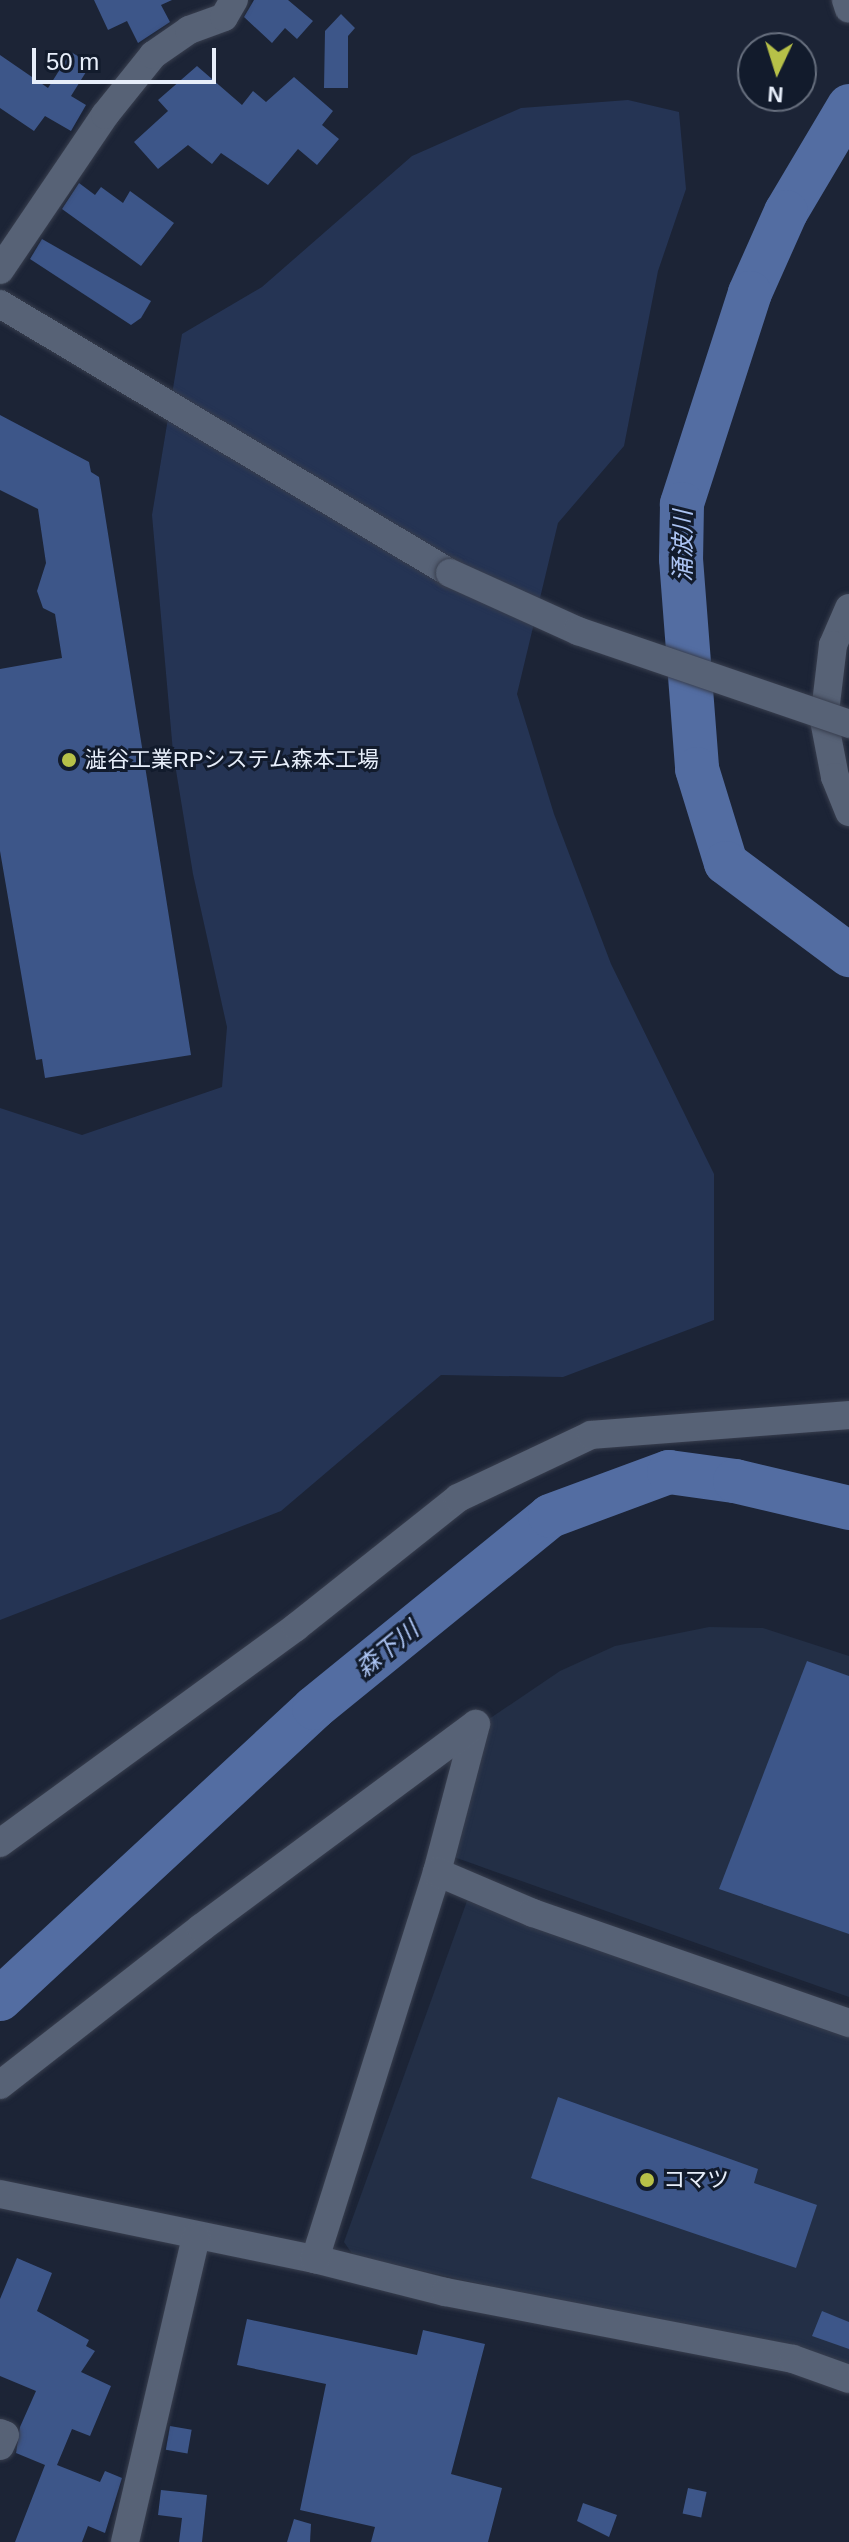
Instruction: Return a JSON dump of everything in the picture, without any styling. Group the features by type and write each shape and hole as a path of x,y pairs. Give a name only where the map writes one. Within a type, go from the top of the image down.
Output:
{"street":[{"path":"0,270 105,115 153,55 189,30 224,17 234,0"},
{"path":"846,0 849,9"},
{"path":"0,304 450,573 578,631 849,724"},
{"path":"849,608 833,645 824,720 835,777 849,812"},
{"path":"0,1843 296,1627 458,1498 591,1435 849,1415"},
{"path":"0,2085 201,1928 476,1724 437,1872 315,2259"},
{"path":"437,1872 533,1913 849,2023"},
{"path":"0,2194 196,2237 315,2259 445,2292 793,2359 849,2379"},
{"path":"125,2542 196,2237"},
{"path":"0,2433 5,2435 0,2446"}],"shaded area":[{"path":"628,100 679,112 686,189 658,271 624,446 558,523 517,694 554,814 611,964 714,1174 714,1320 563,1377 441,1375 281,1511 0,1620 0,1108 82,1135 222,1087 227,1027 193,874 173,752 152,515 182,334 262,287 412,156 521,108"},
{"path":"709,1627 763,1628 849,1656 849,1997 451,1856 489,1719 560,1671 615,1646"},
{"path":"467,1901 849,2038 849,2368 353,2255 344,2242"}],"building":[{"path":"94,0 172,0 161,5 170,22 138,43 127,21 108,30"},
{"path":"254,0 288,0 313,21 297,39 285,28 272,43 244,17"},
{"path":"341,14 355,28 348,36 348,88 324,88 325,31"},
{"path":"71,52 91,64 71,96 86,105 71,131 45,116 34,131 0,108 0,55 48,88"},
{"path":"197,66 242,105 253,91 266,102 294,77 333,111 322,125 339,139 317,165 298,149 268,185 221,153 212,164 188,145 158,169 134,142 168,111 158,100"},
{"path":"79,183 95,195 101,187 123,203 130,191 174,223 141,266 62,209"},
{"path":"42,239 151,301 141,318 131,325 30,259"},
{"name":"澁谷工業RPシステム森本工場","path":"0,415 89,462 91,472 99,477 191,1055 45,1078 42,1059 36,1060 0,851 0,669 62,658 55,614 43,608 37,591 46,563 38,509 0,490"},
{"path":"807,1661 849,1676 849,1934 719,1889"},
{"name":"コマツ","path":"558,2097 758,2169 754,2183 817,2205 796,2268 531,2178"},
{"path":"17,2258 52,2273 37,2311 89,2340 86,2346 95,2351 81,2372 111,2386 90,2436 72,2429 57,2465 100,2482 105,2471 122,2478 105,2533 88,2526 82,2542 15,2542 45,2465 16,2453 20,2427 36,2391 0,2376 0,2299"},
{"path":"822,2311 849,2322 849,2349 812,2336"},
{"path":"247,2319 417,2355 423,2330 485,2344 451,2474 502,2488 488,2542 371,2542 375,2527 300,2510 326,2384 237,2365"},
{"path":"170,2426 192,2430 187,2453 166,2450"},
{"path":"688,2488 707,2492 701,2517 683,2513"},
{"path":"161,2490 207,2495 202,2542 179,2542 182,2518 158,2515"},
{"path":"583,2503 617,2515 609,2537 577,2521"},
{"path":"294,2519 311,2524 310,2542 287,2542"}],"waterway":[{"name":"涌波川","path":"849,106 786,212 750,293 682,504 681,559 697,769 726,863 849,955"},
{"name":"森下川","path":"0,1999 314,1708 550,1516 669,1472 735,1481 849,1508"}],"place":[{"name":"澁谷工業RPシステム森本工場","path":"69,760"},
{"name":"コマツ","path":"647,2180"}]}
